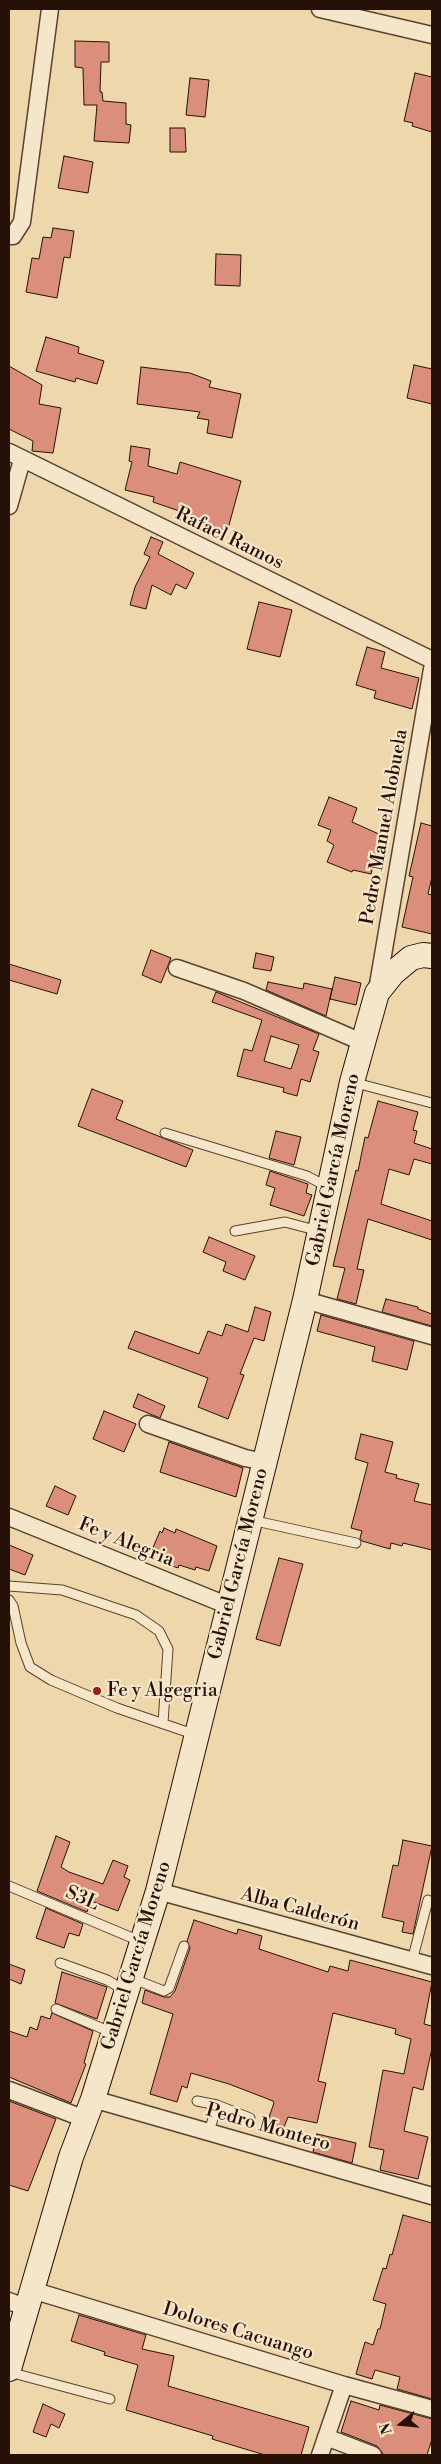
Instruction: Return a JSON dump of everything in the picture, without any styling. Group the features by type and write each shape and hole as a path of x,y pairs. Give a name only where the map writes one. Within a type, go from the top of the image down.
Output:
{"street":[{"path":"9,236 13,236 22,222 50,9"},
{"path":"320,9 432,35"},
{"path":"9,506 16,456"},
{"name":"Rafael Ramos","path":"16,456 432,660"},
{"name":"Pedro Manuel Alobuela","path":"377,993 432,669"},
{"name":"Gabriel García Moreno","path":"9,2370 23,2300 89,2109 158,1891 305,1300 352,1082 377,993 393,973 411,958 423,955 432,956"},
{"path":"177,968 244,991 364,1043"},
{"path":"305,1300 432,1336"},
{"path":"148,1424 245,1458 265,1462"},
{"name":"Fe y Alegria","path":"9,1517 228,1606"},
{"name":"Alba Calderón","path":"158,1891 432,1966"},
{"name":"Pedro Montero","path":"9,2090 89,2109 209,2132 432,2196"},
{"name":"Dolores Cacuango","path":"23,2300 432,2409"},
{"path":"320,2455 344,2385"},
{"path":"326,2437 374,2455"}],"lane":[{"path":"352,1082 432,1103"},
{"path":"165,1133 307,1176 330,1189"},
{"path":"235,1231 285,1222 321,1232"},
{"path":"250,1520 356,1544"},
{"path":"9,1586 62,1590 136,1615 159,1631 168,1649 163,1724"},
{"path":"9,1600 13,1606 21,1643 30,1667 51,1680 118,1708 196,1735"},
{"name":"S3L","path":"9,1886 142,1942"},
{"path":"412,1961 428,1900"},
{"path":"60,1963 107,1980 164,1991 169,1988 184,1946"},
{"path":"56,2010 114,2033"},
{"path":"197,2101 217,2105 250,2118"},
{"path":"209,2132 217,2105"},
{"path":"9,2370 110,2399"}],"building":[{"path":"75,41 109,42 109,62 101,62 100,92 102,92 103,101 126,103 126,124 131,125 129,143 94,141 97,105 84,105 83,68 75,67"},
{"path":"415,73 432,77 432,132 412,126 413,123 404,121"},
{"path":"190,78 209,80 205,117 186,115"},
{"path":"170,128 185,128 186,152 170,152"},
{"path":"64,156 93,162 88,193 58,188"},
{"path":"53,228 74,231 70,258 64,257 57,298 26,292 32,258 39,259 43,237 51,238"},
{"path":"216,254 241,255 240,286 215,285"},
{"path":"46,337 79,347 78,353 104,361 97,384 76,378 75,382 36,371"},
{"path":"414,365 432,369 432,404 407,398"},
{"path":"9,366 42,385 39,404 61,408 53,453 32,451 33,441 9,429"},
{"path":"141,367 190,373 211,381 209,387 241,394 232,438 207,433 209,420 197,418 200,412 137,404"},
{"path":"131,446 150,449 148,466 177,474 180,462 241,481 226,536 202,529 204,523 196,520 197,517 153,502 154,497 125,490 132,462 129,461"},
{"path":"151,537 163,542 158,554 194,573 186,589 176,584 171,595 152,585 146,609 130,605 135,587 150,557 144,554"},
{"path":"259,602 292,610 280,657 247,649"},
{"path":"367,647 385,652 381,668 419,678 412,709 374,698 376,691 356,685"},
{"path":"329,797 357,808 352,822 381,835 371,874 353,870 352,872 327,862 334,845 327,841 331,830 318,825"},
{"path":"421,823 432,826 432,877 428,894 432,895 432,934 402,927 413,877 409,876"},
{"path":"151,950 171,958 161,983 142,975"},
{"path":"256,953 274,957 271,971 253,968"},
{"path":"9,964 61,980 57,994 9,980"},
{"path":"335,977 361,983 356,1005 330,999"},
{"path":"268,982 303,989 304,983 332,989 326,1016 266,990"},
{"path":"216,992 319,1034 313,1050 319,1052 310,1082 301,1079 297,1096 283,1092 284,1088 237,1076 244,1049 252,1051 262,1020 212,1002","holes":["271,1036 299,1045 291,1069 264,1061"]},
{"path":"92,1089 123,1101 116,1119 193,1150 186,1167 78,1126"},
{"path":"378,1101 418,1112 413,1130 417,1131 414,1143 432,1149 432,1164 414,1159 409,1175 389,1169 381,1204 432,1221 432,1240 368,1219 357,1269 364,1270 356,1304 337,1299 345,1268 333,1266 365,1137 368,1138"},
{"path":"276,1131 301,1137 294,1165 269,1158"},
{"path":"270,1171 308,1184 306,1193 312,1195 304,1216 270,1205 275,1188 266,1185"},
{"path":"209,1237 255,1256 245,1280 223,1271 226,1262 203,1252"},
{"path":"386,1299 418,1307 418,1309 432,1314 432,1326 382,1312"},
{"path":"255,1307 271,1312 264,1341 254,1338 240,1374 244,1375 228,1419 198,1407 208,1378 128,1348 135,1331 199,1354 208,1331 222,1336 226,1324 248,1332"},
{"path":"321,1315 414,1341 407,1370 372,1361 375,1347 317,1331"},
{"path":"138,1394 165,1406 160,1418 133,1407"},
{"path":"104,1411 136,1424 124,1452 93,1439"},
{"path":"361,1434 393,1442 385,1472 397,1475 396,1478 419,1484 414,1501 432,1505 432,1550 403,1543 402,1546 391,1543 390,1549 362,1541 360,1538 362,1531 351,1528 368,1463 355,1459"},
{"path":"169,1442 243,1468 236,1497 160,1472"},
{"path":"55,1486 76,1496 68,1515 46,1506"},
{"path":"164,1528 175,1533 176,1529 217,1546 209,1571 196,1567 195,1570 179,1565 178,1568 164,1563 166,1556 152,1550 160,1531 162,1533"},
{"path":"9,1545 33,1555 25,1575 9,1569"},
{"path":"279,1558 303,1564 280,1646 256,1639"},
{"path":"56,1836 70,1842 61,1867 69,1872 103,1884 113,1860 128,1866 124,1877 130,1880 118,1911 91,1901 87,1912 37,1891"},
{"path":"403,1840 432,1846 413,1934 402,1932 404,1922 382,1917 393,1865 398,1866"},
{"path":"46,1908 83,1924 79,1936 69,1933 64,1948 36,1938"},
{"path":"194,1920 237,1934 238,1929 262,1936 259,1949 328,1972 330,1966 348,1971 350,1960 432,1982 424,2024 432,2026 432,2048 423,2090 413,2087 404,2131 428,2137 418,2179 380,2170 384,2150 369,2147 383,2070 404,2074 411,2039 395,2034 396,2029 333,2013 318,2081 326,2083 317,2123 288,2117 280,2137 264,2131 274,2103 273,2101 229,2084 191,2073 187,2088 182,2086 177,2102 150,2094 173,2014 142,2003 145,1990 164,1997 170,1997 175,1991 190,1948 187,1941"},
{"path":"9,1964 25,1970 21,1984 9,1979"},
{"path":"62,1972 107,1987 97,2019 55,2003"},
{"path":"52,2013 93,2031 84,2063 86,2064 71,2103 9,2077 9,2031 27,2037 30,2027 37,2030 41,2016 50,2019"},
{"path":"9,2101 56,2119 28,2191 9,2185"},
{"path":"317,2134 356,2143 352,2163 313,2152"},
{"path":"403,2215 432,2223 432,2399 397,2389 400,2377 375,2370 372,2379 356,2374 365,2342 373,2345 378,2329 380,2329 386,2304 373,2300 383,2268 386,2269 390,2254 392,2255"},
{"path":"79,2315 146,2335 142,2349 174,2356 168,2386 309,2427 301,2455 265,2455 212,2439 213,2436 126,2410 138,2365 104,2355 105,2352 71,2341"},
{"path":"351,2401 379,2410 380,2405 432,2419 432,2439 427,2455 384,2455 377,2446 341,2432"},
{"path":"43,2404 65,2414 59,2428 51,2424 46,2437 33,2432"}],"place":[{"name":"Fe y Algegria","path":"97,1691"}]}
